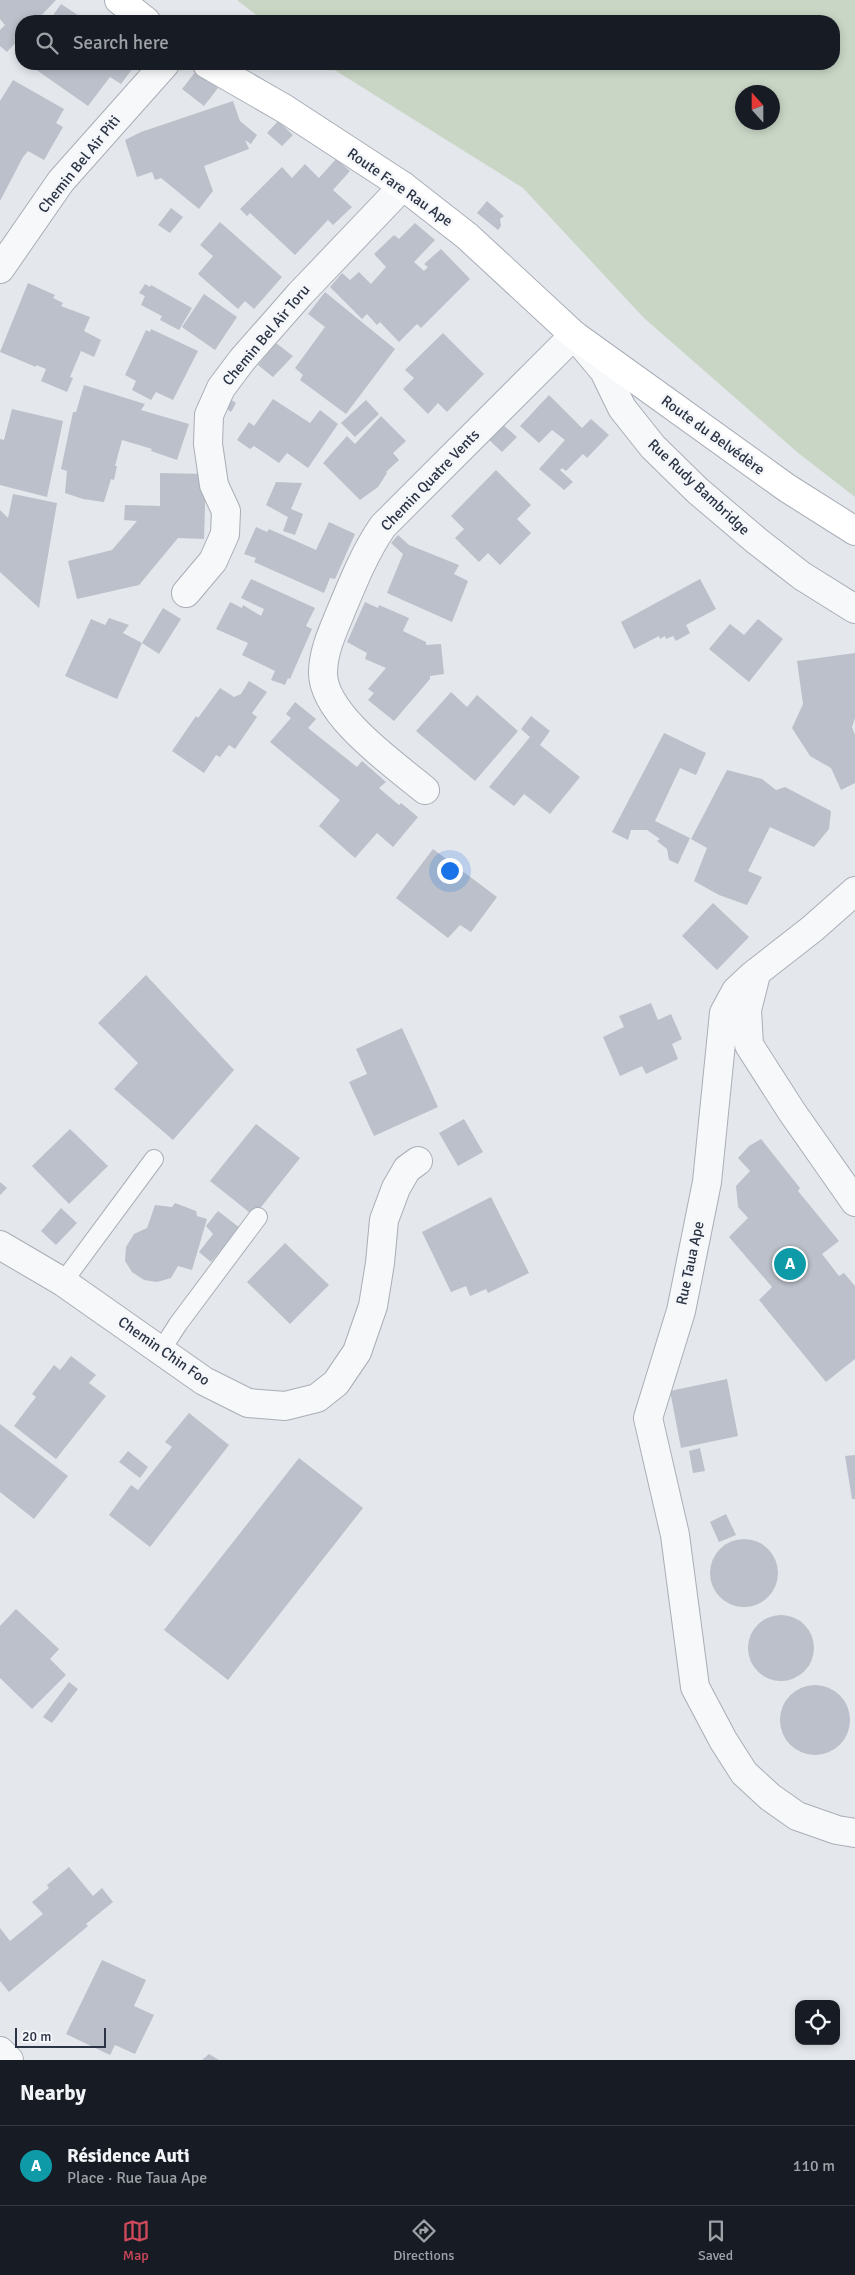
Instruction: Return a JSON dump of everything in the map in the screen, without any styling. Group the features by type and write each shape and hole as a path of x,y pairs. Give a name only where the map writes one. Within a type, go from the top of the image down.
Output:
{"main road":[{"path":"119,0 138,15"},
{"name":"Route Fare Rau Ape","path":"217,70 285,109 403,186 467,236 574,335"},
{"name":"Route du Belvédère","path":"574,335 787,488 855,531"}],"street":[{"name":"Chemin Bel Air Piti","path":"0,269 61,181 160,70"},
{"name":"Chemin Bel Air Toru","path":"186,593 213,561 225,534 226,510 214,485 208,444 209,415 221,388 242,360 300,294 403,186"},
{"name":"Rue Rudy Bambridge","path":"574,335 604,372 622,408 652,447 698,491 757,541 802,576 855,609"},
{"name":"Chemin Quatre Vents","path":"425,790 355,730 340,714 327,694 324,681 326,648 372,542 383,526 574,335"},
{"name":"Rue Taua Ape","path":"855,891 736,991 724,1013 707,1182 681,1310 648,1418 675,1535 695,1687 723,1740 744,1773 770,1797 797,1816 837,1830 855,1833"},
{"path":"756,973 747,1010 749,1045 792,1112 855,1202"},
{"name":"Chemin Chin Foo","path":"0,1246 63,1282 162,1349 204,1381 248,1402 285,1406 317,1398 336,1383 358,1352 373,1306 384,1220 396,1188 407,1169 418,1161"},
{"path":"0,2050 9,2060"}],"lane":[{"path":"63,1282 154,1159"},
{"path":"162,1349 178,1324 258,1217"}],"green space":[{"path":"237,0 855,0 855,497 797,452 644,318 523,188 335,70 840,70 840,15 256,15"}],"building":[{"path":"0,0 56,0 42,15 15,15 15,43 7,52 0,46 0,30 5,25 0,19"},
{"path":"61,4 78,15 53,15"},
{"path":"37,70 132,70 121,84 110,77 88,106"},
{"path":"196,71 218,88 204,106 182,89"},
{"path":"13,80 64,109 56,123 63,127 44,160 28,151 0,201 0,101"},
{"path":"233,101 240,121 257,135 251,144 245,140 249,149 204,166 213,191 199,209 161,178 155,180 152,172 137,177 125,140 141,132"},
{"path":"278,121 293,135 282,146 267,133"},
{"path":"336,159 350,171 333,190 352,207 333,225 328,220 295,255 250,213 247,216 240,209 282,167 292,178 305,164 319,178"},
{"path":"487,201 504,216 500,219 501,226 498,230 477,213"},
{"path":"171,208 183,217 170,233 158,225"},
{"path":"220,222 282,277 254,309 245,301 238,309 198,274 213,256 200,245"},
{"path":"415,223 435,240 414,262 424,271 428,267 424,264 441,249 470,279 421,328 417,324 399,342 380,322 377,325 367,314 362,319 330,287 342,273 350,280 359,272 371,284 386,267 374,254 394,235 399,239"},
{"path":"28,283 55,295 53,298 63,303 61,306 90,317 84,331 101,340 94,357 81,351 70,377 73,378 67,392 41,381 46,369 36,365 36,367 0,352"},
{"path":"145,284 150,287 151,285 192,308 179,330 160,320 162,316 141,305 145,296 139,293"},
{"path":"325,292 395,349 346,414 300,380 303,375 295,368 325,327 308,314"},
{"path":"204,294 237,317 215,350 182,327"},
{"path":"151,329 198,351 173,400 156,392 151,400 132,390 136,381 125,375 146,330 150,332"},
{"path":"443,333 484,374 447,412 438,403 428,414 403,389 414,378 405,370"},
{"path":"276,343 293,356 273,377 258,365"},
{"path":"84,385 145,404 141,410 189,424 177,460 151,451 152,449 122,440 115,466 117,466 114,480 111,479 104,502 83,499 65,493 67,471 61,469 73,412 76,412"},
{"path":"549,395 582,428 591,419 609,435 587,458 583,454 566,471 562,468 560,470 573,482 564,490 539,469 565,440 552,430 539,443 520,426"},
{"path":"230,399 236,403 231,412 224,407"},
{"path":"273,399 310,423 320,410 338,424 308,468 287,453 279,463 254,446 250,449 237,440 249,422 254,426"},
{"path":"366,400 379,414 355,437 341,423"},
{"path":"12,409 63,421 47,497 0,485 0,439 4,440"},
{"path":"381,416 406,441 393,453 399,460 386,472 378,487 360,500 323,463 347,436 355,444"},
{"path":"501,423 517,437 502,452 487,438"},
{"path":"496,470 531,505 517,519 531,533 500,565 488,553 479,562 455,538 464,529 451,516"},
{"path":"160,473 206,474 204,539 178,538 139,585 77,599 68,561 112,550 137,521 124,520 125,505 160,506"},
{"path":"276,482 302,483 291,509 303,514 295,535 283,531 288,517 266,505"},
{"path":"13,494 57,503 39,608 0,572 0,510 8,518"},
{"path":"329,522 355,534 335,579 330,578 324,593 254,562 256,558 244,554 256,527 267,532 269,529 316,550"},
{"path":"398,535 409,545 459,565 454,574 468,581 452,622 387,593 403,554 391,543"},
{"path":"251,579 315,608 306,626 312,629 290,679 288,678 285,685 271,680 275,671 242,655 248,643 216,629 230,602 242,608 243,605 261,616 264,609 241,598"},
{"path":"700,579 716,609 686,625 690,633 676,641 673,636 666,639 665,636 660,639 659,636 634,649 621,622"},
{"path":"365,602 378,608 379,605 409,618 403,631 426,642 426,645 441,644 444,674 430,676 430,679 394,721 368,700 374,693 368,689 386,668 365,659 367,653 347,642"},
{"path":"163,608 181,619 159,654 142,643"},
{"path":"109,618 129,625 123,633 142,643 117,699 65,676 91,619 105,625"},
{"path":"758,619 783,639 749,682 709,649 730,624 744,635"},
{"path":"855,653 855,718 852,727 855,735 855,783 841,790 831,768 810,756 792,728 803,704 797,661"},
{"path":"249,681 267,692 252,713 257,717 235,749 229,745 220,757 216,755 204,773 172,751 196,716 198,718 220,688 234,697 241,694"},
{"path":"451,692 467,707 477,695 518,731 475,781 416,731"},
{"path":"295,702 316,719 308,728 357,767 362,761 386,782 379,788 399,805 401,803 418,817 393,847 377,833 355,858 319,826 340,800 270,742 291,718 286,714"},
{"path":"531,716 550,731 540,745 580,777 550,814 524,794 514,806 489,787 530,737 521,729"},
{"path":"664,733 706,753 696,775 680,768 655,821 690,838 678,864 669,860 667,849 657,841 660,839 647,830 631,830 628,840 612,832"},
{"path":"727,770 762,779 776,790 785,787 831,811 829,829 814,847 770,827 748,871 762,877 747,905 719,895 694,881 707,848 691,839"},
{"path":"433,849 497,897 471,932 460,925 448,938 396,898"},
{"path":"713,903 749,937 717,970 682,936"},
{"path":"146,975 234,1070 173,1140 114,1089 138,1063 98,1023"},
{"path":"651,1003 658,1020 671,1014 682,1039 672,1044 678,1059 646,1074 642,1066 620,1076 603,1037 624,1027 619,1016"},
{"path":"402,1028 438,1107 374,1136 349,1082 367,1074 356,1049"},
{"path":"464,1119 483,1152 458,1166 439,1133"},
{"path":"256,1124 300,1158 254,1216 210,1181"},
{"path":"70,1129 108,1166 69,1204 32,1166"},
{"path":"761,1139 800,1188 798,1191 839,1241 822,1254 839,1276 844,1273 855,1286 855,1359 826,1382 759,1300 772,1287 729,1237 748,1218 738,1207 736,1186 750,1171 738,1158 749,1146"},
{"path":"0,1182 7,1188 0,1195"},
{"path":"491,1197 529,1273 488,1293 486,1289 470,1296 466,1286 451,1292 422,1232"},
{"path":"175,1203 196,1211 197,1216 207,1219 192,1270 178,1266 171,1278 157,1282 144,1280 132,1272 125,1261 126,1247 134,1234 147,1228 155,1205 172,1207"},
{"path":"61,1208 77,1223 56,1245 41,1231"},
{"path":"218,1211 240,1228 211,1262 199,1252 213,1234 206,1226"},
{"path":"285,1243 329,1285 290,1324 247,1282"},
{"path":"71,1356 96,1375 89,1383 106,1396 56,1459 14,1426 36,1397 32,1394 54,1365 60,1370"},
{"path":"727,1379 738,1436 681,1448 670,1391"},
{"path":"189,1413 229,1445 150,1547 109,1515 131,1485 138,1490 172,1447 165,1442"},
{"path":"0,1424 68,1476 34,1519 0,1492"},
{"path":"700,1448 705,1471 693,1473 689,1451"},
{"path":"128,1451 148,1467 140,1478 119,1462"},
{"path":"855,1455 855,1499 852,1499 845,1456"},
{"path":"299,1458 363,1508 228,1680 164,1630"},
{"path":"726,1514 736,1535 719,1542 710,1522"},
{"path":"744,1539 757,1542 768,1549 775,1560 778,1573 775,1586 768,1597 757,1604 744,1607 731,1604 720,1597 713,1586 710,1573 713,1560 720,1549 731,1542"},
{"path":"16,1609 59,1649 50,1659 66,1675 32,1709 0,1678 0,1626"},
{"path":"774,1615 788,1615 800,1620 809,1629 814,1641 812,1661 805,1672 788,1681 774,1681 762,1676 753,1667 748,1655 748,1641 753,1629 762,1620"},
{"path":"69,1682 78,1689 52,1723 43,1717"},
{"path":"815,1685 828,1688 840,1695 847,1707 850,1720 847,1733 840,1745 828,1752 815,1755 802,1752 790,1745 783,1733 780,1720 783,1707 790,1695 802,1688"},
{"path":"69,1867 93,1896 102,1888 113,1902 86,1924 88,1926 9,1992 0,1981 0,1928 10,1941 43,1914 32,1902 49,1888 47,1885"},
{"path":"102,1960 146,1980 134,2006 154,2015 135,2054 115,2045 110,2055 66,2034"},
{"path":"209,2054 219,2060 202,2060"}],"place":[{"name":"Résidence Auti","path":"790,1264"}]}
